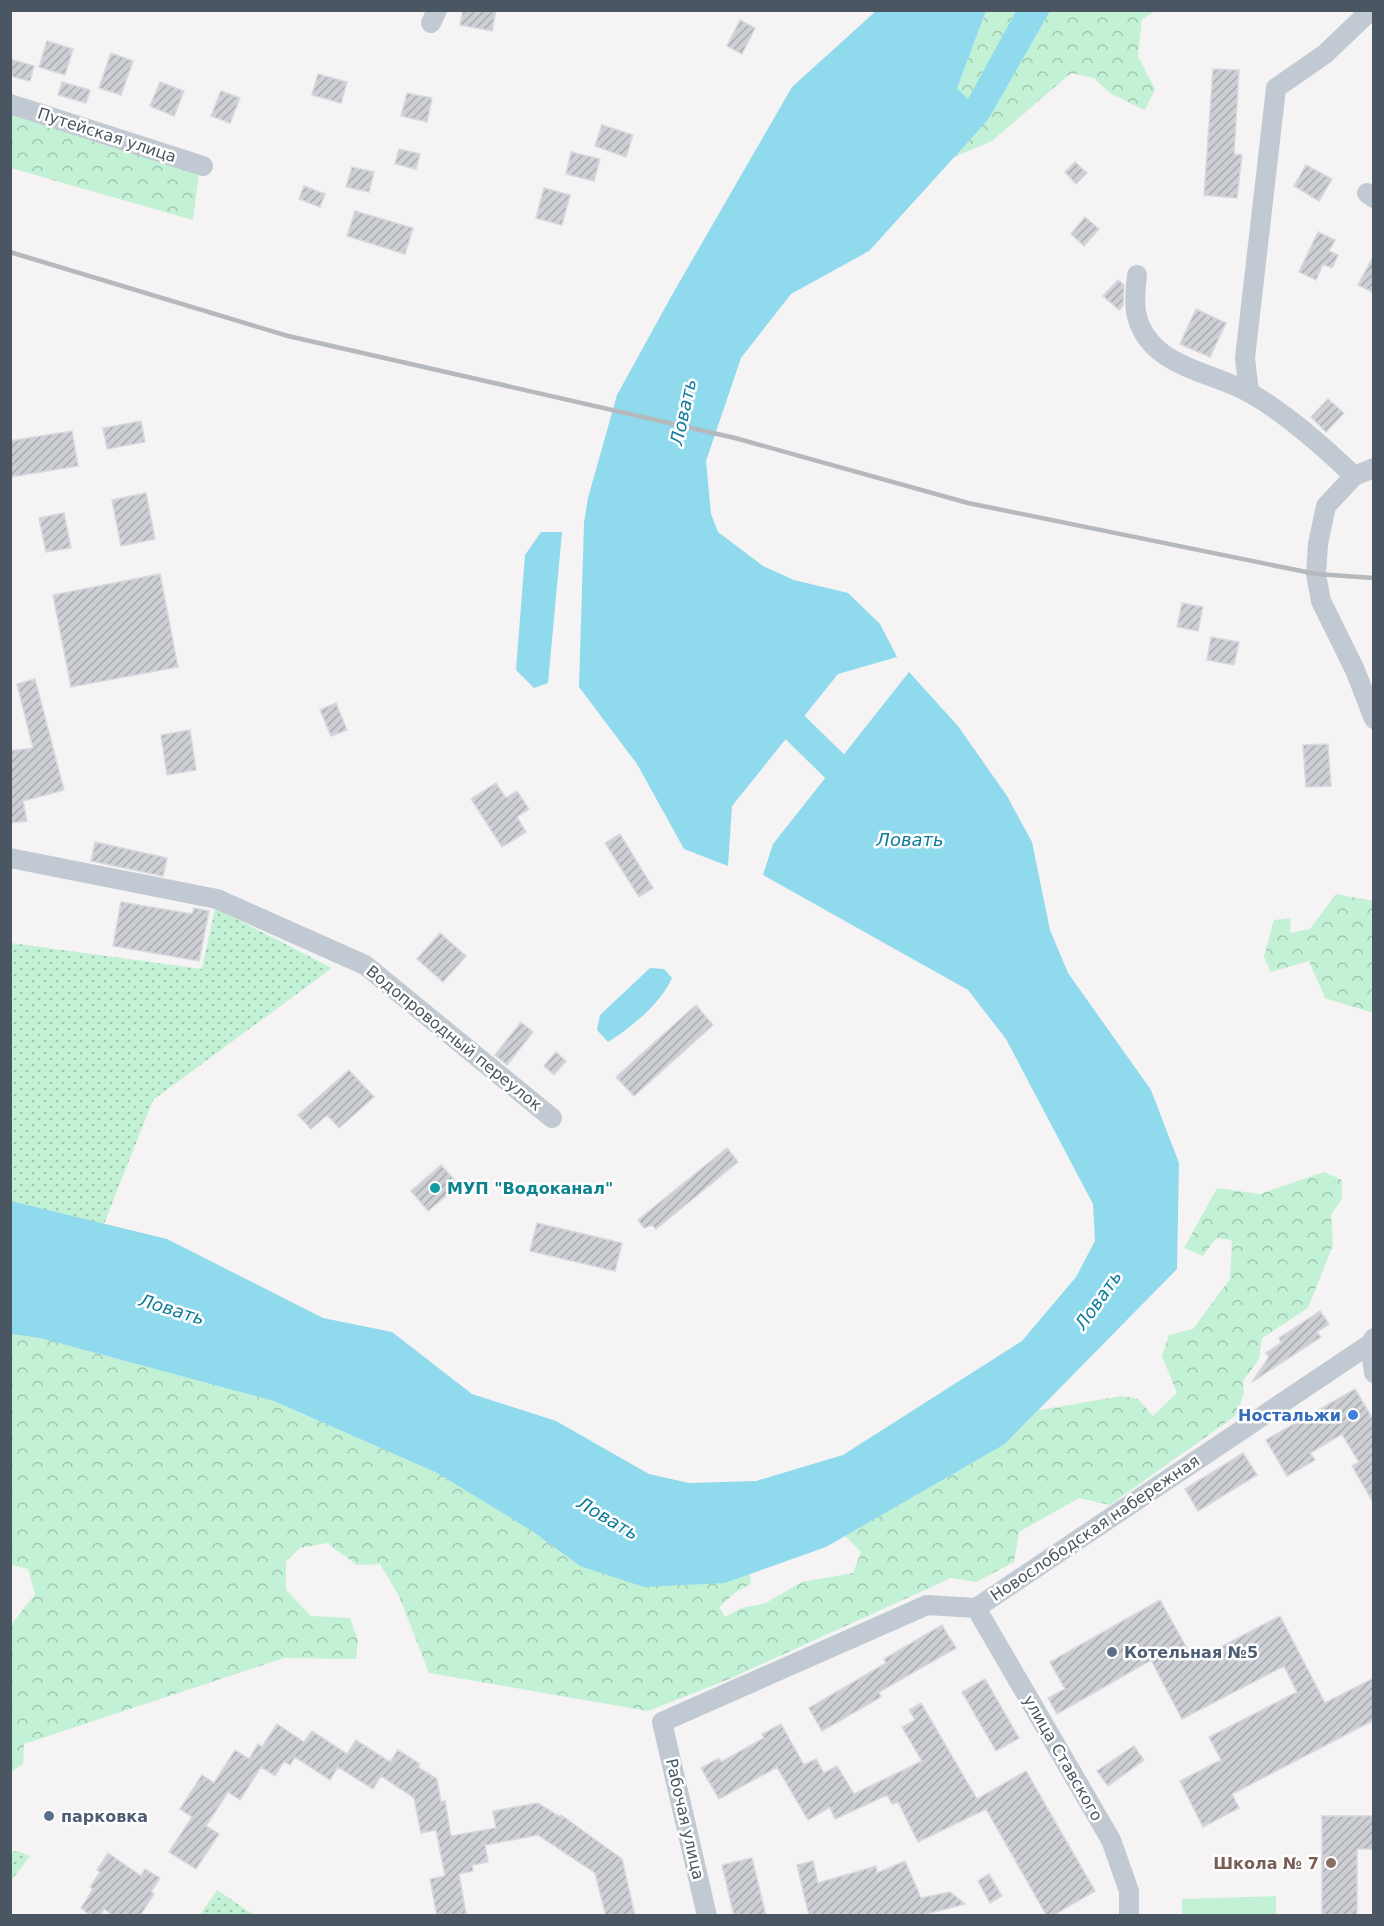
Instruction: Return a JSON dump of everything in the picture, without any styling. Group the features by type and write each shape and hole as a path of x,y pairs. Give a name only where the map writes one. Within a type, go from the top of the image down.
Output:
{"street":[{"path":"1250,393 1245,358 1276,88 1325,54 1371,10"},
{"name":"Путейская улица","path":"10,104 203,166"},
{"path":"1137,275 1135,310 1142,331 1164,357 1250,393 1328,450 1354,476"},
{"path":"1374,468 1354,476 1326,506 1318,544 1317,568 1321,601 1354,670 1374,719"},
{"name":"Водопроводный переулок","path":"10,858 217,899 365,965 552,1118"},
{"path":"1372,1341 1374,1373"},
{"name":"Новослободская набережная","path":"662,1722 927,1605 976,1608 1372,1341"},
{"name":"улица Ставского","path":"976,1608 1111,1840 1129,1891 1129,1916"},
{"name":"Рабочая улица","path":"662,1722 707,1916"}],"green space":[{"path":"986,11 1016,11 968,100 957,88"},
{"path":"1050,11 1156,11 1142,19 1138,56 1155,89 1145,110 1111,94 1094,78 1071,73 992,141 954,157 988,120"},
{"path":"10,114 199,173 193,220 11,168"},
{"path":"1336,894 1373,901 1373,1013 1325,998 1309,961 1271,972 1264,957 1274,920 1291,918 1290,933 1310,929"},
{"path":"215,908 332,968 153,1100 104,1224 11,1201 11,943 202,969"},
{"path":"1324,1172 1342,1180 1342,1199 1331,1215 1333,1245 1308,1308 1262,1338 1259,1359 1243,1381 1244,1394 1235,1416 1110,1505 1079,1498 1019,1532 1014,1562 976,1582 951,1578 729,1679 648,1711 429,1673 399,1596 380,1564 357,1565 327,1543 300,1548 286,1561 286,1590 311,1616 350,1618 358,1640 356,1659 284,1658 24,1744 23,1764 11,1772 11,1625 35,1594 28,1569 11,1565 11,1334 40,1338 274,1401 437,1473 532,1531 580,1566 725,1583 750,1574 751,1584 736,1592 719,1607 725,1617 741,1608 764,1604 802,1582 853,1573 861,1552 845,1536 1005,1444 1039,1410 1122,1396 1138,1399 1153,1416 1177,1393 1162,1356 1169,1335 1193,1329 1230,1279 1232,1240 1216,1238 1203,1256 1184,1248 1217,1188 1260,1194"},
{"path":"17,1851 30,1856 11,1881 11,1852"},
{"path":"217,1890 254,1915 200,1915"},
{"path":"1276,1896 1276,1915 1182,1915 1182,1899"}],"water":[{"name":"Ловать","path":"876,11 986,11 957,88 968,99 1016,11 1050,11 988,120 869,251 791,294 741,358 706,461 711,514 718,532 763,566 794,580 848,593 880,624 897,657 838,674 732,806 728,866 684,849 637,764 579,687 584,523 588,498 617,395 792,87"},
{"path":"541,532 562,532 548,683 534,688 516,670 525,555"},
{"name":"Ловать","path":"909,672 958,726 1007,796 1032,842 1050,930 1068,973 1151,1090 1179,1163 1177,1269 1005,1444 826,1547 725,1583 644,1587 580,1566 532,1531 437,1473 274,1401 40,1338 11,1334 11,1201 167,1239 323,1318 392,1332 472,1394 556,1421 649,1474 689,1483 756,1481 843,1455 1022,1341 1076,1277 1095,1241 1093,1204 1006,1039 968,990 763,875 773,844"},
{"path":"650,968 664,969 672,978 661,996 645,1014 608,1042 597,1030 600,1015"}],"building":[{"path":"463,10 496,10 492,31 460,25"},
{"path":"740,20 755,28 742,54 727,46"},
{"path":"47,41 73,49 65,75 39,67"},
{"path":"111,53 133,61 121,95 99,88"},
{"path":"10,59 34,66 30,81 10,76"},
{"path":"1213,69 1239,70 1234,154 1242,155 1237,198 1204,195"},
{"path":"318,74 347,82 341,103 312,95"},
{"path":"62,82 90,90 86,103 58,95"},
{"path":"160,82 184,91 174,116 150,106"},
{"path":"221,91 240,98 230,123 211,116"},
{"path":"407,93 432,98 427,122 401,116"},
{"path":"602,125 633,135 626,157 595,146"},
{"path":"399,149 420,154 416,169 395,164"},
{"path":"571,152 600,159 594,181 566,174"},
{"path":"1075,162 1087,173 1076,184 1065,172"},
{"path":"1306,165 1332,179 1319,201 1294,186"},
{"path":"352,167 374,172 369,192 346,187"},
{"path":"304,186 325,194 320,207 299,199"},
{"path":"544,188 570,195 562,225 536,218"},
{"path":"355,211 413,228 405,254 347,236"},
{"path":"1085,217 1099,229 1084,246 1071,234"},
{"path":"1318,232 1335,240 1329,251 1338,255 1332,268 1323,264 1316,280 1299,272"},
{"path":"1374,255 1374,293 1358,285"},
{"path":"1118,280 1124,285 1123,306 1119,310 1103,296"},
{"path":"1196,309 1226,323 1210,357 1180,344"},
{"path":"1328,399 1344,413 1326,432 1311,417"},
{"path":"141,421 145,442 107,449 103,428"},
{"path":"72,431 78,466 10,477 10,441"},
{"path":"146,493 155,539 121,546 112,500"},
{"path":"64,513 71,548 46,552 39,518"},
{"path":"160,574 178,667 71,687 53,595"},
{"path":"1182,603 1203,607 1198,631 1177,627"},
{"path":"1211,637 1239,642 1234,665 1207,660"},
{"path":"35,679 64,790 23,801 27,821 10,823 10,751 33,748 17,684"},
{"path":"336,703 347,730 331,736 320,710"},
{"path":"190,730 196,770 167,775 161,735"},
{"path":"1328,744 1331,786 1306,787 1303,745"},
{"path":"496,783 506,798 517,791 529,809 517,817 526,832 502,847 471,799"},
{"path":"620,834 653,888 639,897 605,843"},
{"path":"95,842 167,858 163,876 91,861"},
{"path":"121,902 192,914 194,908 209,911 199,961 113,946"},
{"path":"440,933 466,956 443,982 417,959"},
{"path":"696,1005 713,1025 634,1096 616,1077"},
{"path":"521,1022 533,1032 507,1065 495,1055"},
{"path":"556,1052 566,1061 554,1075 544,1066"},
{"path":"349,1070 374,1097 339,1128 327,1115 311,1129 298,1115"},
{"path":"727,1148 738,1162 656,1229 652,1225 644,1228 638,1220"},
{"name":"МУП \"Водоканал\"","path":"441,1165 459,1185 428,1211 411,1191"},
{"path":"537,1223 622,1243 615,1271 530,1251"},
{"path":"1320,1311 1329,1324 1317,1332 1321,1337 1252,1382 1269,1357 1266,1353 1281,1343 1279,1338"},
{"path":"1355,1389 1374,1421 1374,1504 1352,1466 1359,1462 1342,1434 1310,1453 1315,1460 1287,1476 1266,1440"},
{"path":"1243,1453 1257,1475 1198,1511 1185,1489"},
{"path":"1160,1600 1194,1661 1280,1616 1325,1703 1374,1678 1374,1720 1232,1794 1239,1808 1203,1827 1180,1781 1221,1760 1209,1737 1297,1692 1284,1666 1182,1719 1151,1660 1057,1714 1048,1698 1065,1689 1050,1662"},
{"path":"942,1625 956,1648 879,1692 881,1697 822,1731 809,1708 886,1663 884,1659"},
{"path":"985,1679 1019,1738 996,1751 962,1692"},
{"path":"921,1703 977,1799 1026,1771 1095,1891 1052,1916 1047,1916 986,1809 918,1842 898,1802 892,1804 887,1795 835,1819 830,1807 808,1820 777,1767 719,1799 701,1768 719,1758 721,1762 764,1738 762,1734 781,1724 804,1765 816,1759 824,1773 837,1766 854,1794 922,1761 902,1727 915,1720 909,1710"},
{"path":"277,1724 304,1742 312,1731 347,1754 356,1740 390,1762 398,1750 420,1764 418,1767 437,1779 441,1802 445,1801 451,1836 496,1828 493,1811 538,1803 560,1817 561,1815 622,1859 635,1916 606,1916 595,1873 538,1835 485,1845 488,1862 472,1865 473,1871 459,1874 466,1914 437,1916 430,1879 445,1876 436,1830 421,1833 414,1798 381,1776 373,1789 338,1767 330,1780 295,1757 290,1765 284,1761 275,1776 261,1767 240,1800 228,1792 206,1826 219,1834 196,1869 169,1852 192,1817 180,1809 202,1775 214,1783 235,1750 249,1759 258,1744 262,1747"},
{"path":"1134,1746 1144,1760 1108,1786 1097,1771"},
{"path":"1322,1816 1374,1816 1374,1849 1357,1849 1357,1916 1322,1916"},
{"path":"108,1853 141,1876 145,1869 160,1878 151,1892 154,1894 140,1916 114,1916 104,1909 100,1916 91,1916 81,1908 93,1889 90,1887 100,1872 97,1870"},
{"path":"752,1858 766,1916 734,1916 722,1865"},
{"path":"813,1861 818,1883 876,1866 877,1873 905,1861 921,1898 950,1892 965,1904 919,1916 809,1916 797,1865"},
{"path":"989,1874 1002,1896 990,1903 978,1881"}],"waterway":[{"name":"Ловать","path":"767,700 863,794"}],"railway":[{"path":"10,252 288,336 735,438 968,503 1316,574 1374,578"}],"place":[{"name":"МУП \"Водоканал\"","path":"435,1188"},
{"name":"Ностальжи","path":"1353,1415"},
{"name":"Котельная №5","path":"1112,1652"},
{"name":"парковка","path":"49,1816"},
{"name":"Школа № 7","path":"1331,1863"}]}
